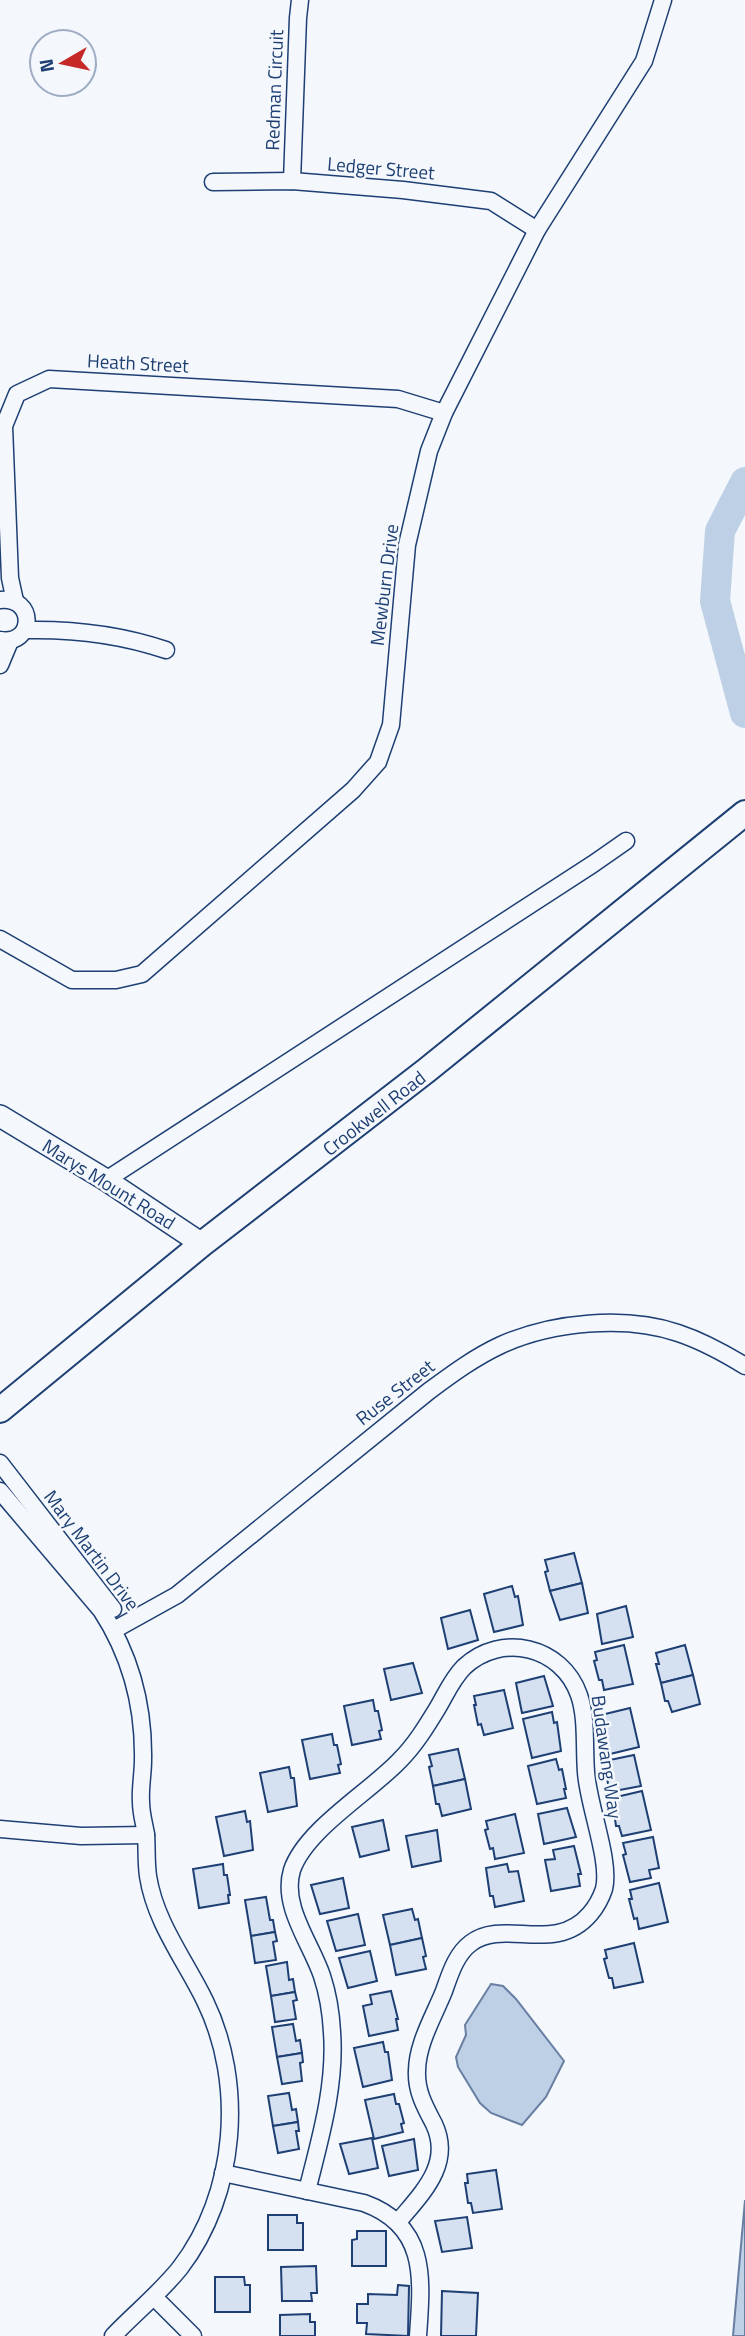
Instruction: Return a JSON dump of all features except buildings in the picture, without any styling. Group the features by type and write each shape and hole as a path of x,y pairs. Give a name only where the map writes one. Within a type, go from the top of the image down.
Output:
{"main road":[{"name":"Crookwell Road","path":"0,1410 202,1244 427,1070 745,813"}],"street":[{"name":"Redman Circuit","path":"292,181 300,0"},
{"name":"Mewburn Drive","path":"0,939 72,980 116,980 142,974 353,790 378,762 391,725 407,545 429,451 444,413 537,230 643,61 663,0"},
{"name":"Ledger Street","path":"213,182 292,181 403,190 491,201 537,230"},
{"name":"Heath Street","path":"5,601 10,578 4,426 18,394 50,379 398,399 444,413"},
{"path":"0,665 5,641 16,639 25,622 24,609 5,601"},
{"path":"25,622 50,629 140,641 166,650"},
{"path":"106,1180 626,841"},
{"name":"Marys Mount Road","path":"5,1122 106,1180 202,1244"},
{"name":"Ruse Street","path":"119,1627 177,1595 429,1391 469,1362 502,1345 539,1331 582,1324 627,1324 677,1332 745,1366"},
{"name":"Mary Martin Drive","path":"0,1463 110,1604 119,1627 134,1675 142,1718 141,1804 149,1878 158,1911 205,2001 218,2032 226,2062 229,2129 223,2173 211,2210 181,2266 154,2297 113,2336"},
{"name":"Mary Martin Drive","path":"0,1491 101,1610 119,1627"},
{"name":"Budawang Way","path":"307,2191 331,2087 332,2030 322,1977 292,1906 292,1871 310,1840 376,1784 411,1748 461,1671 485,1652 515,1647 530,1649 544,1654 567,1673 580,1699 587,1791 604,1864 604,1888 593,1911 576,1926 547,1935 484,1936 467,1946 459,1956 425,2036 417,2071 421,2098 438,2134 440,2157 430,2183 398,2222"},
{"path":"0,1829 81,1836 146,1835"},
{"path":"223,2173 364,2203 379,2208 398,2222 411,2242 418,2262 418,2336"},
{"path":"154,2297 193,2336"}],"water":[{"path":"491,1984 503,1986 516,1999 564,2061 546,2097 522,2125 491,2113 480,2103 458,2067 456,2057 466,2035 465,2025"},
{"path":"745,2200 745,2336 733,2336"}],"waterway":[{"path":"745,482 720,531 715,601 745,713"}]}
